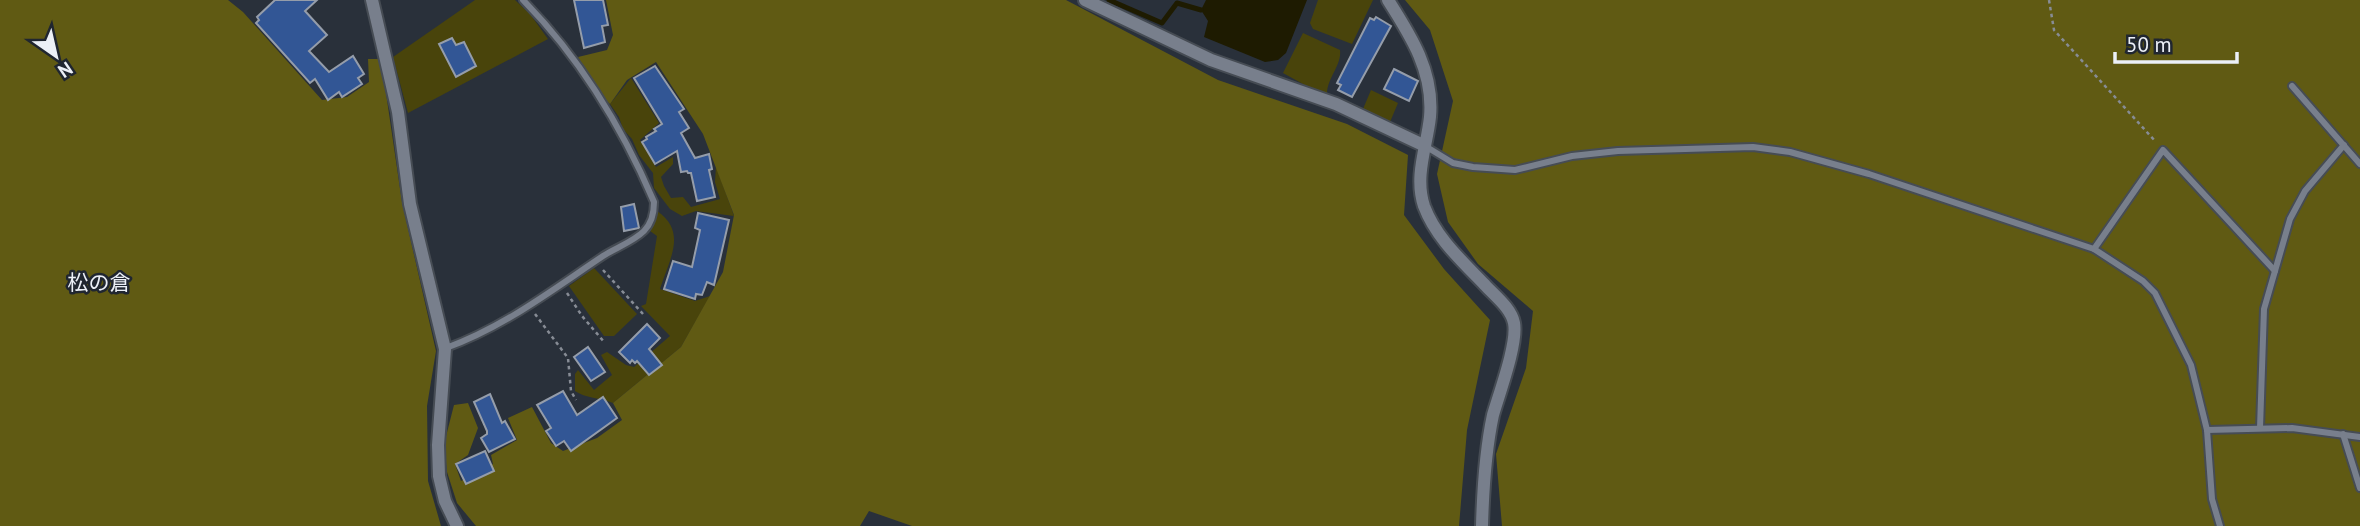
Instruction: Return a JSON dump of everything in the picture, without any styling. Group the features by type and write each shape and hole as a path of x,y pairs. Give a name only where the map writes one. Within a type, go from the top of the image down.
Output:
{"street":[{"path":"372,0 398,112 410,204 445,349 438,445 439,475 445,501 457,526"},
{"path":"1085,0 1211,60 1336,104 1423,145"},
{"path":"1388,0 1414,40 1429,81 1430,117 1423,145 1420,183 1424,205 1450,249 1504,305 1514,321 1514,337 1493,418 1483,482 1482,526"}],"lane":[{"path":"445,349 489,329 529,306 642,233 653,214 654,202 617,123 559,39 523,0"},
{"path":"2292,86 2360,164"},
{"path":"1423,145 1453,163 1515,170 1572,156 1618,151 1753,147 1790,152 1869,174 2094,249 2143,281 2155,293 2191,365 2207,430 2213,499 2220,526"},
{"path":"2260,428 2264,309 2274,271 2290,219 2305,191 2344,145"},
{"path":"2094,249 2163,150 2274,271"},
{"path":"2207,430 2292,428 2360,437"},
{"path":"2343,434 2360,488"}],"path":[{"path":"2049,0 2054,30 2163,150"},
{"path":"595,261 643,314"},
{"path":"561,284 582,316 606,343"},
{"path":"529,306 568,358 571,391 576,400"}],"shaded area":[{"path":"0,0 228,0 243,12 322,100 347,97 369,82 368,59 381,59 402,202 436,351 427,406 428,481 441,526 0,526"},
{"path":"475,0 515,0 530,14 548,39 408,113 393,57"},
{"path":"606,0 1066,0 1218,80 1347,124 1408,155 1404,215 1444,269 1490,320 1467,430 1459,526 912,526 869,511 860,526 476,526 457,503 447,472 444,444 454,405 468,403 478,428 468,455 455,464 461,481 493,464 491,455 517,440 508,418 532,407 551,443 563,451 597,438 622,420 613,403 681,347 723,272 734,215 703,134 656,62 627,80 610,104 600,95 578,57 607,50 613,35"},
{"path":"1206,0 1307,0 1286,53 1278,60 1265,62 1204,37 1208,21 1201,10"},
{"path":"1318,0 1373,0 1352,44 1313,29 1310,23"},
{"path":"1405,0 2360,0 2360,526 1502,526 1496,454 1526,368 1533,311 1478,264 1448,222 1437,174 1453,101 1430,30"},
{"path":"1303,33 1340,50 1339,61 1329,82 1327,94 1323,95 1283,73"},
{"path":"631,78 659,123 640,140 656,167 673,157 673,164 661,177 671,198 683,197 691,207 720,199 715,182 716,166 734,216 696,211 682,216 670,209 654,188 653,173 639,155 610,104"},
{"path":"1371,90 1398,103 1390,122 1363,109"},
{"path":"657,211 672,228 674,237 674,247 660,289 695,301 710,296 681,347 613,403 583,395 575,391 575,374 578,370 594,390 612,375 601,355 607,352 626,365 634,367 670,336 641,306 646,304 657,236 650,231"},
{"path":"594,268 637,314 614,336 604,336 569,286"}],"building":[{"path":"275,0 317,0 305,11 327,35 309,51 329,72 353,56 364,74 358,78 362,84 342,97 339,92 328,100 315,79 310,83 256,23 259,20 257,17"},
{"path":"574,0 603,0 608,25 602,26 605,42 584,48"},
{"path":"1376,17 1391,26 1352,97 1338,90 1341,85 1337,83 1370,18 1374,20"},
{"path":"452,38 456,45 464,42 476,66 456,77 439,44"},
{"path":"655,66 684,109 679,112 689,128 681,133 695,158 709,154 712,169 709,170 715,197 697,201 691,173 681,172 677,151 655,164 642,142 662,124 634,78"},
{"path":"1394,69 1418,81 1409,101 1384,89"},
{"path":"634,204 639,228 624,231 621,207"},
{"path":"698,213 729,220 714,285 707,282 702,295 696,294 695,299 664,289 673,261 692,267 700,230 695,228"},
{"path":"647,324 660,338 649,349 662,365 649,375 637,361 635,363 632,360 630,363 619,352"},
{"path":"588,347 605,372 591,381 574,357"},
{"path":"563,391 577,415 603,397 617,418 571,451 564,441 556,446 546,431 551,428 537,405"},
{"path":"490,394 502,423 505,421 515,439 489,452 481,438 487,431 474,402"},
{"path":"485,451 494,471 466,484 456,464"}],"waterway":[{"path":"1109,0 1162,23 1177,3 1201,10"}],"district":[{"name":"松の倉","path":"99,283"}]}
